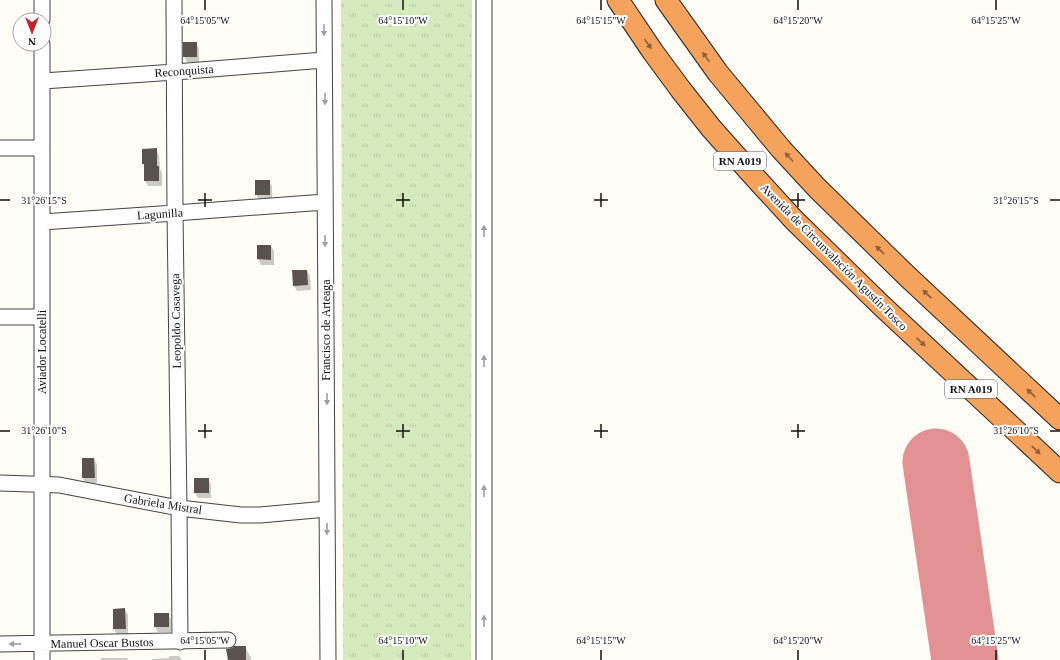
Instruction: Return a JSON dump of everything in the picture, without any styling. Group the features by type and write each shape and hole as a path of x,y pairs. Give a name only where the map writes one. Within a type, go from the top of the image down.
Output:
{"highway":[{"name":"Avenida de Circunvalación Agustín Tosco","path":"618,0 681,90 711,128 794,220 876,300 1060,472"},
{"name":"RN A019","path":"666,0 718,73 781,149 817,188 908,277 1059,418"}],"street":[{"path":"42,0 42,12"},
{"name":"Leopoldo Casavega","path":"174,0 174,213 180,508 180,642"},
{"name":"Francisco de Arteaga","path":"324,0 328,660"},
{"path":"484,0 484,660"},
{"name":"Aviador Locatelli","path":"42,52 42,660"},
{"name":"Reconquista","path":"43,81 324,60"},
{"path":"0,148 42,148"},
{"name":"Lagunilla","path":"42,222 325,202"},
{"path":"0,317 42,317"},
{"name":"Gabriela Mistral","path":"0,483 59,485 180,508 241,515 260,515 327,509"},
{"name":"Manuel Oscar Bustos","path":"0,644 228,640"}],"green space":[{"path":"341,0 472,0 471,660 343,660"}],"building":[{"path":"183,42 197,42 197,57 183,57"},
{"path":"157,148 159,181 144,181 142,149"},
{"path":"255,180 270,180 270,195 255,195"},
{"path":"257,245 271,245 271,260 257,259"},
{"path":"292,270 307,270 308,285 293,286"},
{"path":"82,458 94,458 95,478 82,478"},
{"path":"194,478 209,478 209,493 194,493"},
{"path":"125,608 126,629 113,629 113,609"},
{"path":"154,613 169,613 169,627 154,627"},
{"path":"234,646 246,646 246,660 228,660 226,649"}],"runway":[{"path":"936,462 965,660"}]}
